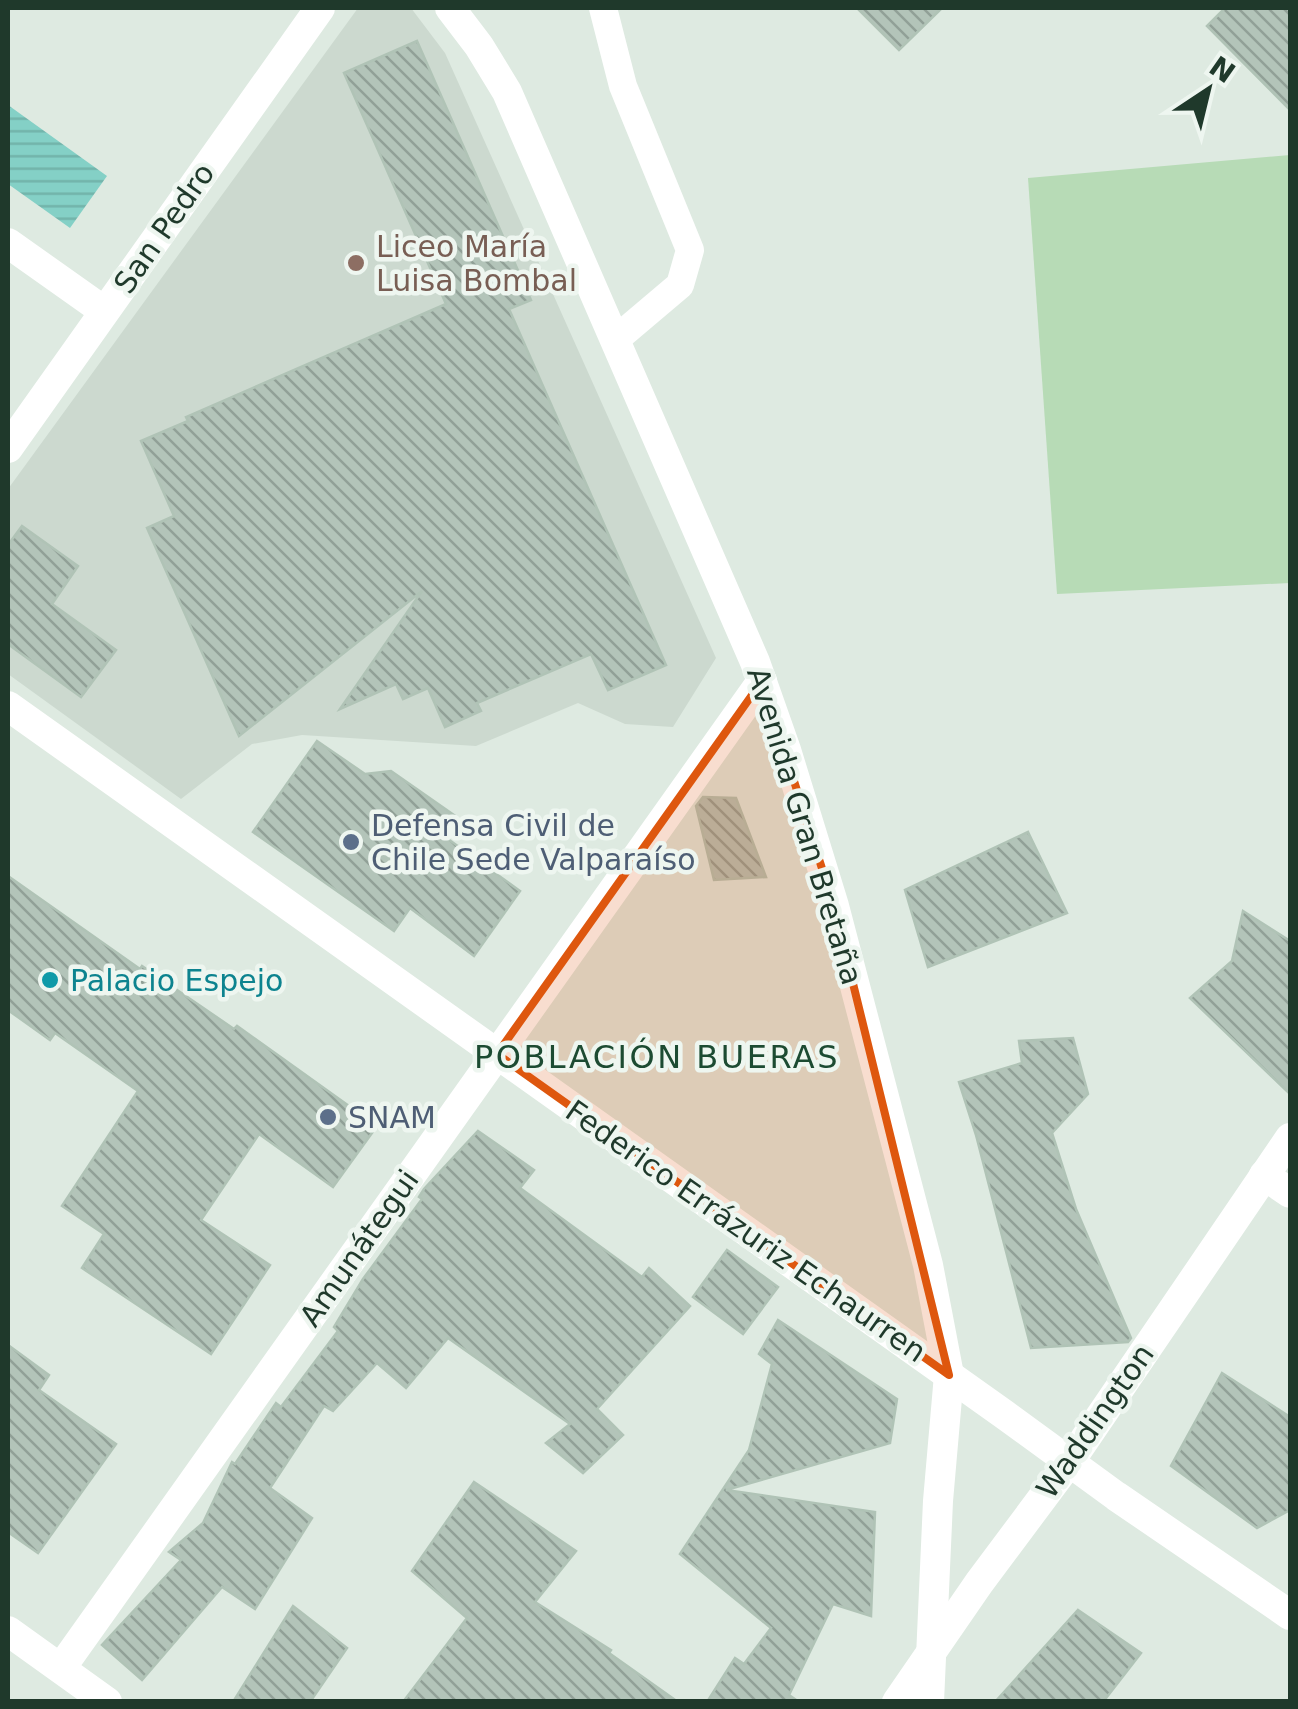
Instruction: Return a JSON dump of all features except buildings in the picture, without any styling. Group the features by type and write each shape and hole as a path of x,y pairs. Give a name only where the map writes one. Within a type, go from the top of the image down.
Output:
{"street":[{"name":"San Pedro","path":"8,448 320,8"},
{"name":"Avenida Gran Bretaña","path":"450,8 507,92 762,682 834,906 928,1266 949,1376 938,1501 930,1702"},
{"path":"8,243 104,311"},
{"name":"Amunátegui","path":"60,1668 762,682"},
{"name":"Federico Errázuriz Echaurren","path":"8,706 1290,1616"},
{"name":"Waddington","path":"897,1702 1070,1461 1290,1138"},
{"path":"1264,1175 1290,1193"},
{"path":"8,1631 107,1702"}],"lane":[{"path":"604,8 623,86 690,250 680,285 615,340"}],"highlighted area":[{"path":"762,681 834,906 949,1375 875,1323 497,1054"}],"shaded area":[{"name":"Liceo María Luisa Bombal","path":"358,8 411,8 445,53 716,658 673,727 625,724 578,703 476,746 302,735 252,744 181,799 8,674 8,489"}],"green space":[{"path":"1290,155 1290,583 1057,594 1028,178"}],"water":[{"path":"8,105 107,176 70,228 8,184"}],"place":[{"name":"Liceo María Luisa Bombal","path":"356,263"},
{"name":"Defensa Civil de Chile Sede Valparaíso","path":"351,842"},
{"name":"Palacio Espejo","path":"50,980"},
{"name":"SNAM","path":"328,1117"}],"district":[{"name":"POBLACIÓN BUERAS","path":"657,1057"}]}
